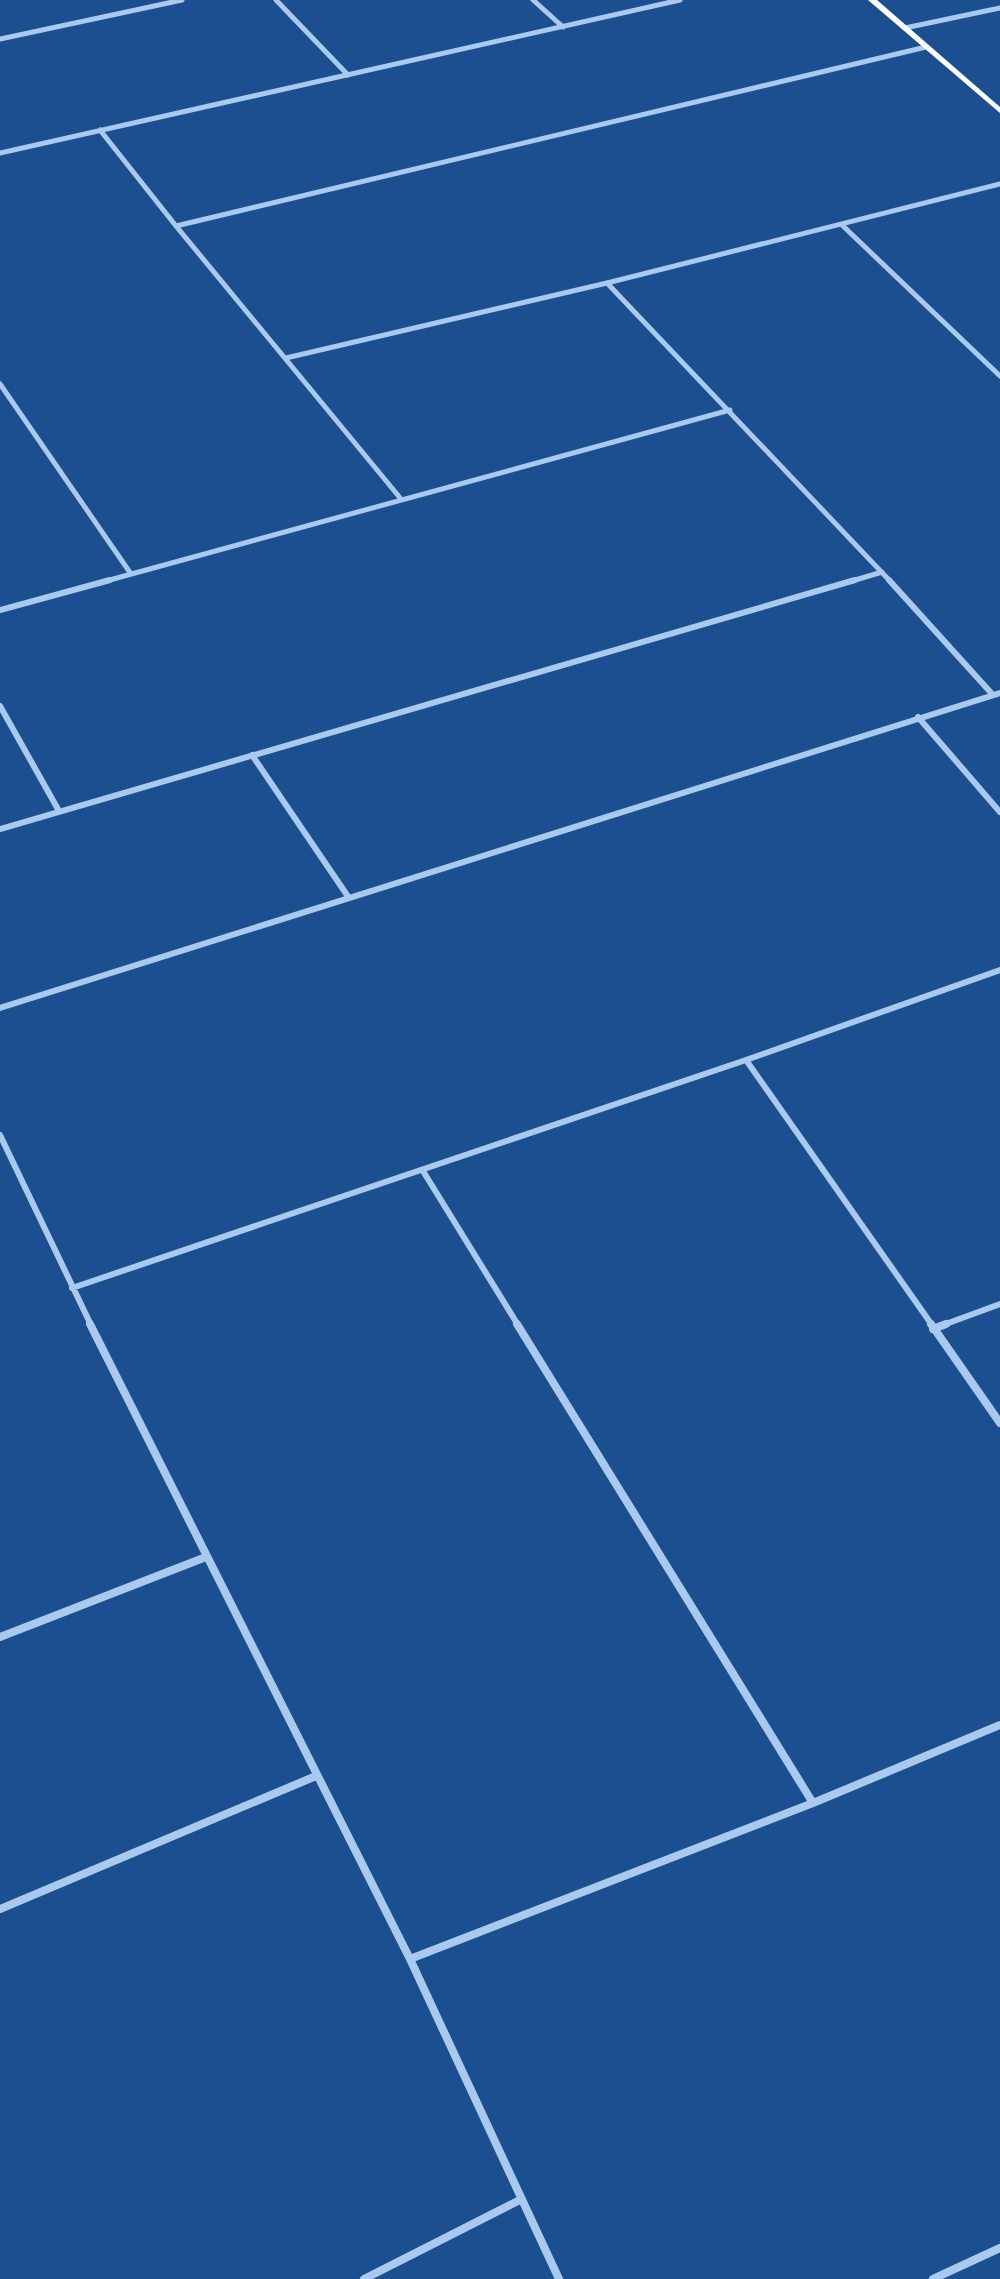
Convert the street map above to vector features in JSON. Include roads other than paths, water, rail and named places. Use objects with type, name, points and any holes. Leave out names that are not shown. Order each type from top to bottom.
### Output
[{"type":"highway","points":[[872,0],[1000,111]]},
{"type":"street","points":[[0,39],[182,0]]},
{"type":"street","points":[[276,0],[348,75]]},
{"type":"street","points":[[533,0],[563,27]]},
{"type":"street","points":[[0,153],[680,0]]},
{"type":"street","points":[[904,28],[1000,8]]},
{"type":"street","points":[[176,226],[926,47]]},
{"type":"street","points":[[100,130],[176,226],[401,499]]},
{"type":"street","points":[[286,358],[842,225],[1000,184]]},
{"type":"street","points":[[842,225],[1000,376]]},
{"type":"street","points":[[607,282],[882,572],[992,695]]},
{"type":"street","points":[[0,384],[131,574]]},
{"type":"street","points":[[0,610],[730,410]]},
{"type":"street","points":[[0,829],[882,572]]},
{"type":"street","points":[[0,1008],[918,717],[1000,693]]},
{"type":"street","points":[[0,706],[59,811]]},
{"type":"street","points":[[918,717],[1000,812]]},
{"type":"street","points":[[252,755],[349,898]]},
{"type":"street","points":[[72,1288],[746,1060],[1000,970]]},
{"type":"street","points":[[746,1060],[1000,1423]]},
{"type":"street","points":[[0,1134],[72,1288],[206,1558],[410,1959],[559,2279]]},
{"type":"street","points":[[423,1170],[813,1803]]},
{"type":"street","points":[[933,1329],[1000,1304]]},
{"type":"street","points":[[0,1637],[206,1558]]},
{"type":"street","points":[[410,1959],[813,1803],[1000,1725]]},
{"type":"street","points":[[0,1909],[316,1776]]},
{"type":"street","points":[[364,2279],[522,2199]]},
{"type":"street","points":[[933,2279],[1000,2248]]}]
